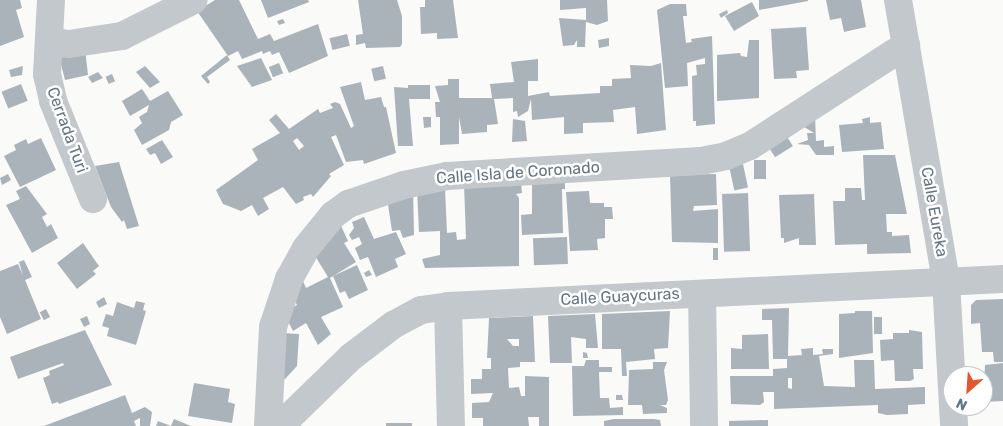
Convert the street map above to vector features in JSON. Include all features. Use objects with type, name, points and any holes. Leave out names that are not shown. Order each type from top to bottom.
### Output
[{"type":"street","name":"Cerrada Turi","points":[[50,0],[49,41],[46,64],[53,101],[93,199]]},
{"type":"street","points":[[49,41],[69,44],[122,36],[194,0]]},
{"type":"street","name":"Calle Eureka","points":[[898,0],[946,281],[954,426]]},
{"type":"street","name":"Calle Isla de Coronado","points":[[268,426],[273,327],[289,279],[306,248],[333,215],[348,204],[404,185],[447,176],[700,161],[726,156],[750,146],[906,45]]},
{"type":"street","name":"Calle Guaycuras","points":[[280,426],[351,357],[393,325],[421,310],[448,306],[1003,279]]},
{"type":"street","points":[[702,294],[704,426]]},
{"type":"street","points":[[448,306],[451,426]]},
{"type":"building","points":[[0,0],[20,0],[22,8],[16,10],[24,37],[0,46]]},
{"type":"building","points":[[215,0],[239,0],[258,39],[270,34],[274,41],[318,24],[328,56],[289,73],[279,52],[272,55],[270,51],[263,54],[262,51],[242,59],[238,51],[228,56],[197,11]]},
{"type":"building","points":[[261,0],[308,0],[309,2],[268,18]]},
{"type":"building","points":[[358,0],[397,0],[402,16],[402,44],[400,47],[366,48],[365,43],[356,45],[356,35],[363,34]]},
{"type":"building","points":[[425,0],[453,0],[458,38],[437,39],[437,33],[421,34],[420,7],[425,7]]},
{"type":"building","points":[[560,0],[607,0],[608,21],[597,25],[586,22],[585,47],[577,47],[577,40],[574,45],[563,46],[559,18],[586,20],[586,8],[560,10]]},
{"type":"building","points":[[759,0],[808,0],[808,1],[759,10]]},
{"type":"building","points":[[826,0],[861,0],[866,27],[844,32],[841,18],[830,20]]},
{"type":"building","points":[[752,2],[759,16],[734,31],[725,16]]},
{"type":"building","points":[[670,4],[686,4],[687,16],[683,16],[686,43],[692,42],[691,39],[712,36],[715,124],[696,126],[696,121],[693,121],[692,76],[697,75],[696,65],[705,64],[705,58],[687,63],[688,86],[665,88],[657,10]]},
{"type":"building","points":[[727,10],[728,13],[721,18],[719,14]]},
{"type":"building","points":[[283,19],[285,23],[279,25],[277,21]]},
{"type":"building","points":[[806,27],[809,70],[796,71],[797,78],[774,79],[771,29]]},
{"type":"building","points":[[347,34],[350,46],[332,50],[330,38]]},
{"type":"building","points":[[609,38],[609,46],[599,48],[598,40]]},
{"type":"building","points":[[749,40],[759,40],[759,98],[717,101],[717,55],[740,53],[741,56],[747,57]]},
{"type":"building","points":[[85,49],[88,75],[65,80],[58,53]]},
{"type":"building","points":[[227,55],[230,60],[207,77],[210,82],[208,84],[201,76]]},
{"type":"building","points":[[261,58],[272,80],[252,87],[237,66]]},
{"type":"building","points":[[538,59],[538,81],[528,81],[528,96],[549,92],[550,96],[600,93],[600,86],[612,86],[612,79],[631,78],[630,65],[651,66],[661,63],[666,130],[637,134],[635,107],[613,110],[614,122],[583,123],[583,133],[564,134],[564,117],[532,120],[531,99],[528,111],[518,117],[517,111],[513,112],[513,98],[494,99],[498,124],[487,125],[487,132],[462,134],[459,117],[459,144],[440,145],[440,117],[436,117],[435,102],[440,102],[435,86],[448,85],[448,79],[459,79],[459,98],[492,98],[490,84],[514,82],[511,62]]},
{"type":"building","points":[[279,63],[283,73],[273,77],[269,67]]},
{"type":"building","points":[[23,66],[22,75],[11,77],[9,70]]},
{"type":"building","points":[[145,66],[160,82],[150,88],[136,72]]},
{"type":"building","points":[[383,66],[386,79],[374,81],[371,69]]},
{"type":"building","points":[[98,72],[103,78],[92,83],[88,77]]},
{"type":"building","points":[[112,74],[115,81],[109,84],[106,77]]},
{"type":"building","points":[[361,82],[365,100],[381,97],[384,107],[386,107],[396,153],[364,164],[363,160],[346,162],[336,135],[331,137],[344,165],[329,174],[331,176],[313,197],[311,194],[303,197],[304,200],[296,204],[283,187],[263,198],[269,209],[258,216],[252,205],[241,211],[223,204],[216,190],[258,160],[252,149],[280,133],[269,120],[276,114],[289,129],[318,109],[320,113],[333,108],[330,104],[335,102],[340,104],[351,128],[354,126],[340,87]],"holes":[[[297,138],[304,146],[299,150],[293,141]]]},
{"type":"building","points":[[21,84],[28,101],[8,109],[2,92]]},
{"type":"building","points":[[408,85],[430,85],[430,99],[409,99],[413,146],[398,146],[394,87],[408,88]]},
{"type":"building","points":[[142,89],[150,101],[168,91],[183,115],[171,122],[169,130],[142,145],[134,130],[142,123],[139,117],[147,112],[149,105],[130,116],[122,101]]},
{"type":"building","points":[[815,116],[816,141],[824,140],[824,147],[834,146],[834,155],[816,155],[809,145],[797,144],[808,140],[807,133],[814,133],[801,125]]},
{"type":"building","points":[[423,117],[431,117],[431,127],[424,128]]},
{"type":"building","points":[[870,117],[870,123],[881,122],[884,149],[842,152],[839,125],[863,123],[862,119]]},
{"type":"building","points":[[513,119],[525,121],[527,141],[512,142]]},
{"type":"building","points":[[786,135],[793,146],[775,157],[768,146]]},
{"type":"building","points":[[41,138],[56,170],[20,187],[4,156],[16,150],[14,145],[26,139],[28,144]]},
{"type":"building","points":[[162,140],[173,157],[161,164],[155,153],[150,155],[146,149]]},
{"type":"building","points":[[863,155],[895,155],[907,214],[886,214],[887,232],[892,232],[892,236],[909,235],[911,253],[867,254],[867,244],[835,245],[833,201],[845,201],[845,188],[861,188],[862,200],[865,200]]},
{"type":"building","points":[[754,160],[766,160],[766,179],[754,179]]},
{"type":"building","points":[[119,162],[139,226],[127,229],[124,220],[122,222],[111,207],[95,166]]},
{"type":"building","points":[[743,164],[748,187],[734,190],[729,167]]},
{"type":"building","points":[[8,174],[11,180],[2,185],[0,178]]},
{"type":"building","points":[[716,174],[717,205],[694,206],[693,211],[718,209],[718,243],[672,242],[670,175]]},
{"type":"building","points":[[565,180],[565,189],[562,189],[563,233],[522,235],[521,215],[532,214],[532,182]]},
{"type":"building","points":[[521,183],[522,193],[516,194],[519,198],[519,266],[425,268],[422,259],[440,255],[440,231],[419,232],[417,189],[445,188],[447,233],[456,232],[457,240],[466,239],[464,184]]},
{"type":"building","points":[[26,186],[47,214],[42,217],[47,227],[51,224],[58,238],[32,253],[6,205],[20,199],[16,191]]},
{"type":"building","points":[[413,186],[414,235],[403,238],[400,230],[392,231],[387,198]]},
{"type":"building","points":[[589,191],[590,203],[604,203],[604,207],[612,207],[613,219],[605,219],[605,238],[597,239],[598,250],[570,251],[566,192]]},
{"type":"building","points":[[748,193],[750,251],[724,252],[722,194]]},
{"type":"building","points":[[814,194],[816,245],[799,245],[799,238],[784,243],[784,238],[781,238],[779,195]]},
{"type":"building","points":[[364,217],[374,239],[396,232],[406,254],[395,259],[398,267],[376,277],[368,257],[360,260],[355,248],[362,244],[359,237],[352,240],[349,235],[354,228],[352,222]]},
{"type":"building","points":[[338,219],[348,241],[344,243],[356,262],[330,278],[343,307],[321,317],[331,334],[318,345],[306,323],[293,331],[284,313],[297,305],[293,297],[303,281],[306,288],[328,277],[312,251]]},
{"type":"building","points":[[567,237],[568,264],[534,265],[533,238]]},
{"type":"building","points":[[83,243],[99,266],[93,271],[96,274],[77,289],[57,263]]},
{"type":"building","points":[[713,248],[718,248],[718,260],[713,260]]},
{"type":"building","points":[[24,260],[32,277],[25,280],[41,319],[7,334],[0,317],[0,271],[18,264],[23,276],[19,262]]},
{"type":"building","points":[[357,265],[368,290],[349,299],[345,291],[340,293],[333,276]]},
{"type":"building","points":[[369,270],[372,275],[366,277],[364,273]]},
{"type":"building","points":[[104,297],[107,304],[99,308],[96,302]]},
{"type":"building","points":[[1003,299],[1003,362],[994,362],[993,352],[982,352],[980,323],[971,324],[971,305],[976,300]]},
{"type":"building","points":[[136,301],[145,303],[143,310],[146,311],[136,345],[107,336],[109,328],[102,326],[106,314],[113,316],[117,302],[134,308]]},
{"type":"building","points":[[789,308],[788,356],[802,355],[801,349],[813,348],[813,355],[823,354],[822,349],[833,349],[833,354],[819,356],[824,386],[855,387],[854,360],[874,360],[875,389],[925,387],[925,404],[908,405],[908,414],[887,415],[878,413],[878,405],[774,409],[774,392],[763,392],[764,402],[760,405],[731,404],[730,376],[773,376],[773,369],[787,368],[787,359],[773,359],[772,320],[762,320],[762,309]],"holes":[[[788,378],[792,378],[792,389],[788,388]]]},
{"type":"building","points":[[46,309],[50,317],[44,320],[40,312]]},
{"type":"building","points":[[670,311],[668,348],[654,349],[655,359],[626,362],[627,376],[622,376],[621,349],[602,349],[602,314]]},
{"type":"building","points":[[855,311],[872,311],[873,353],[839,358],[839,314],[855,313]]},
{"type":"building","points":[[595,314],[598,348],[586,348],[586,339],[571,337],[572,363],[550,363],[548,316]]},
{"type":"building","points":[[87,316],[90,324],[84,327],[80,319]]},
{"type":"building","points":[[533,316],[535,362],[520,362],[520,367],[508,368],[509,388],[519,387],[521,396],[525,396],[525,376],[549,377],[549,426],[539,426],[539,417],[528,417],[529,426],[483,426],[483,418],[472,418],[472,403],[489,402],[493,393],[471,394],[471,379],[482,379],[482,369],[491,369],[491,358],[487,358],[489,318]],"holes":[[[507,339],[519,339],[519,346],[513,346]]]},
{"type":"building","points":[[874,317],[882,317],[882,334],[874,334]]},
{"type":"building","points":[[85,330],[112,385],[59,404],[58,402],[52,404],[43,378],[50,375],[49,371],[64,365],[63,363],[18,379],[10,357]]},
{"type":"building","points":[[909,330],[922,332],[923,369],[913,369],[914,379],[910,381],[895,381],[894,360],[881,361],[880,340],[893,339],[893,333],[909,333]]},
{"type":"building","points":[[282,333],[299,334],[297,366],[285,379],[278,377]]},
{"type":"building","points":[[768,334],[769,369],[731,369],[731,348],[742,349],[742,335]]},
{"type":"building","points":[[583,352],[587,353],[588,358],[583,358]]},
{"type":"building","points":[[586,360],[599,360],[599,367],[612,367],[612,372],[599,372],[600,398],[609,398],[610,408],[623,407],[623,415],[573,416],[572,366],[584,366]]},
{"type":"building","points":[[653,362],[667,362],[664,370],[668,400],[666,405],[660,405],[667,408],[667,413],[643,414],[642,405],[628,405],[629,370],[653,369]]},
{"type":"building","points":[[1003,363],[1003,401],[993,402],[993,366],[985,365]]},
{"type":"building","points":[[194,383],[230,389],[228,402],[235,404],[232,423],[188,416]]},
{"type":"building","points":[[125,395],[132,413],[145,407],[152,412],[150,426],[140,426],[140,418],[134,421],[136,426],[44,426]]},
{"type":"building","points":[[616,395],[622,395],[623,400],[616,400]]},
{"type":"building","points":[[174,419],[191,426],[171,426]]},
{"type":"building","points":[[614,419],[654,419],[660,420],[661,426],[604,426],[604,421]]},
{"type":"building","points":[[768,420],[768,426],[729,426],[729,421]]},
{"type":"building","points":[[158,421],[171,426],[156,426]]},
{"type":"building","points":[[386,423],[412,423],[412,426],[386,426]]}]
